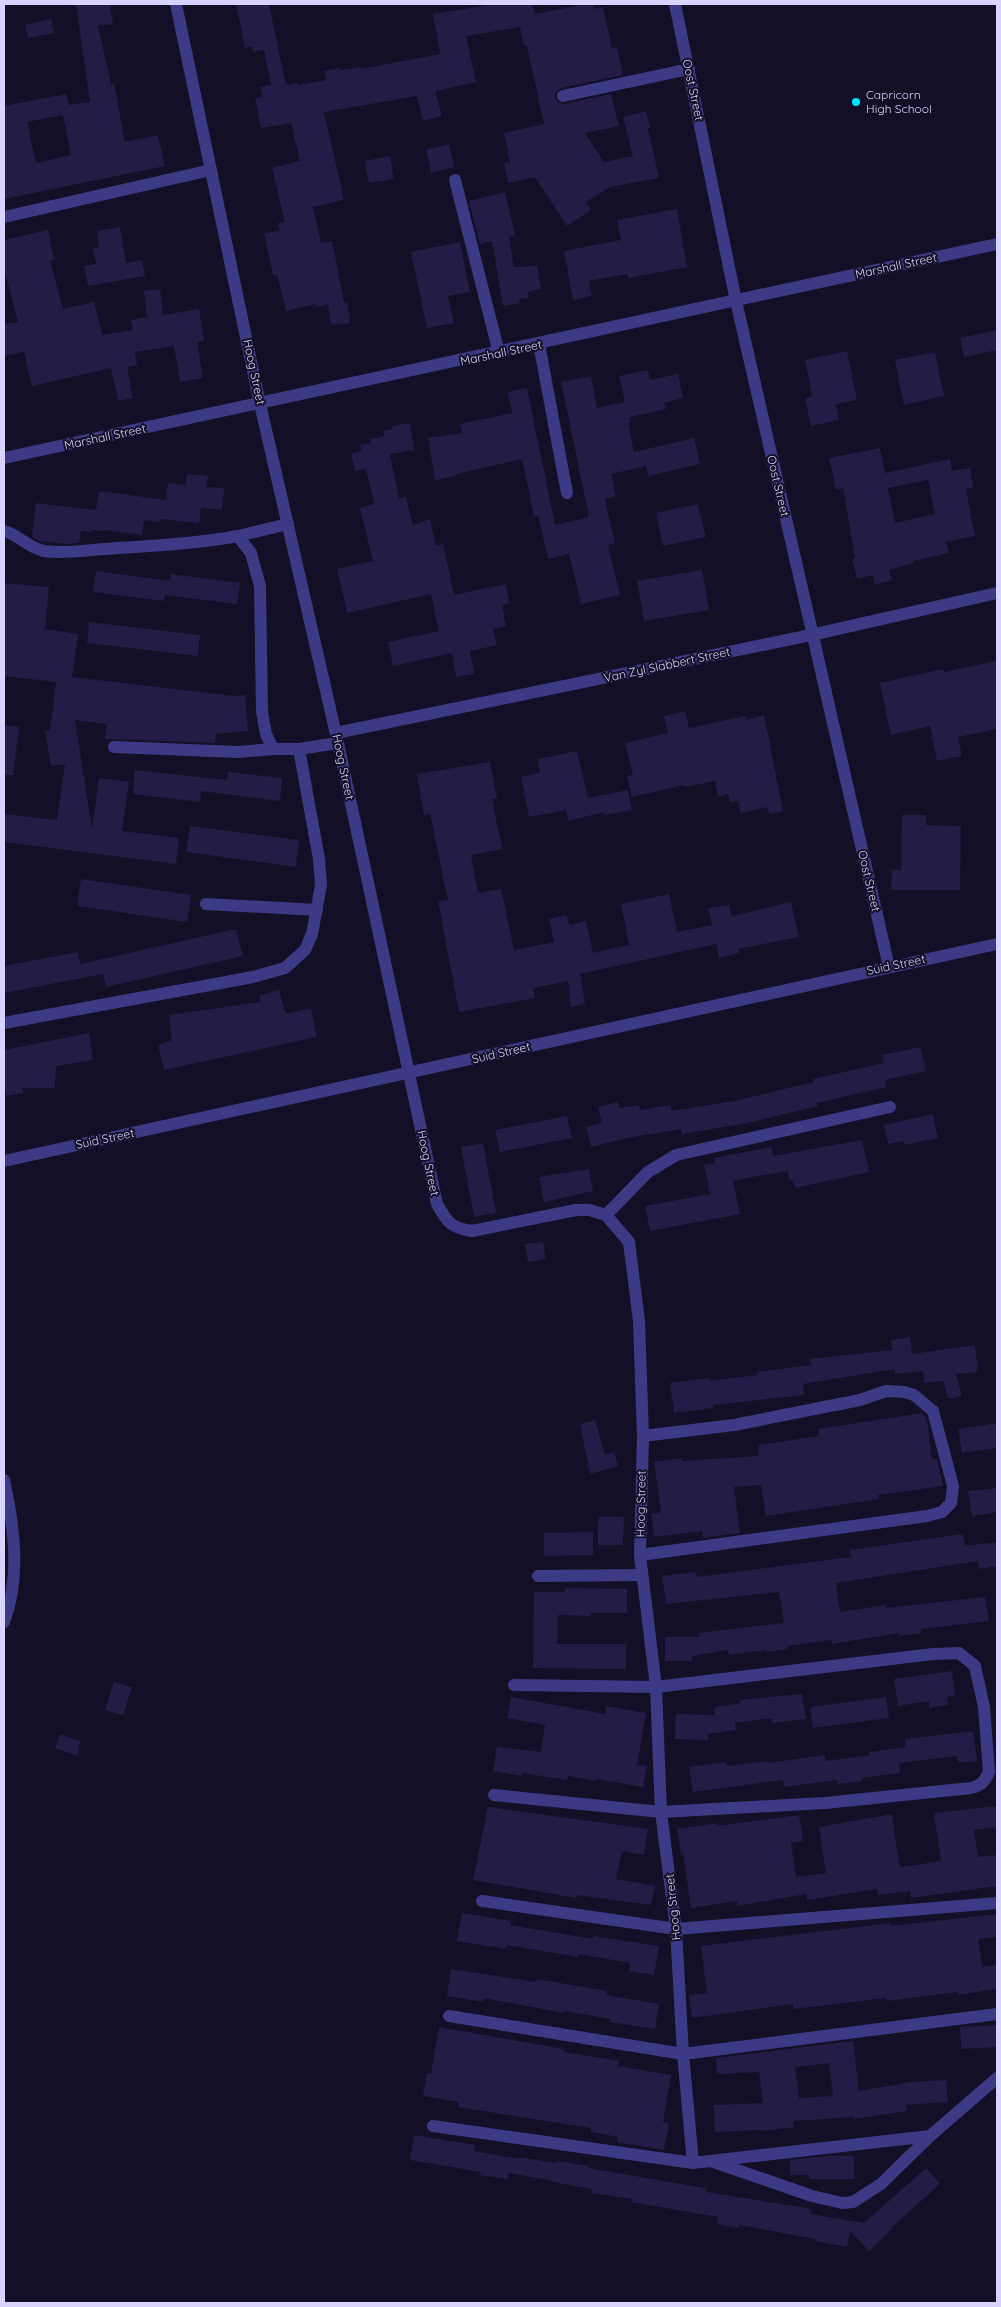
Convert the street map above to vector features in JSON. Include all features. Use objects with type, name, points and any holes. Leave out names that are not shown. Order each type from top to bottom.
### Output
[{"type":"street","name":"Hoog Street","points":[[176,4],[260,404],[337,738],[436,1204],[452,1225],[459,1229],[472,1231],[576,1210],[598,1211],[606,1215],[629,1242],[636,1283],[639,1321],[643,1436],[641,1575],[656,1687],[661,1812],[676,1929],[683,2054],[693,2163]]},
{"type":"street","name":"Oost Street","points":[[675,4],[736,301],[811,635],[889,966]]},
{"type":"street","points":[[563,96],[689,69]]},
{"type":"street","points":[[4,217],[211,170]]},
{"type":"street","points":[[455,180],[499,353]]},
{"type":"street","name":"Marshall Street","points":[[4,458],[499,353],[997,244]]},
{"type":"street","points":[[538,344],[567,493]]},
{"type":"street","points":[[4,531],[10,532],[36,549],[55,552],[186,543],[238,536],[288,524]]},
{"type":"street","points":[[238,536],[251,553],[260,586],[262,712],[266,734],[273,750]]},
{"type":"street","name":"Van Zyl Slabbert Street","points":[[114,747],[238,752],[299,750],[337,738],[997,593]]},
{"type":"street","points":[[4,1023],[253,977],[285,968],[305,950],[312,934],[321,885],[319,859],[299,750]]},
{"type":"street","points":[[206,904],[317,910]]},
{"type":"street","name":"Suid Street","points":[[4,1161],[889,966],[997,944]]},
{"type":"street","points":[[606,1215],[648,1172],[676,1155],[890,1107]]},
{"type":"street","points":[[640,1555],[927,1516],[946,1510],[953,1498],[953,1486],[948,1461],[933,1411],[914,1395],[904,1392],[886,1391],[860,1400],[734,1425],[643,1436]]},
{"type":"street","points":[[4,1480],[10,1507],[13,1580],[4,1622]]},
{"type":"street","points":[[538,1576],[641,1575]]},
{"type":"street","points":[[494,1795],[661,1812],[825,1803],[979,1786],[985,1781],[989,1762],[984,1707],[975,1666],[969,1659],[959,1653],[933,1654],[656,1687],[514,1685]]},
{"type":"street","points":[[482,1902],[676,1929],[997,1903]]},
{"type":"street","points":[[449,2016],[683,2054],[997,2014]]},
{"type":"street","points":[[708,2160],[802,2193],[842,2203],[860,2199],[875,2188],[930,2136],[997,2078]]},
{"type":"street","points":[[433,2126],[693,2163],[930,2136]]},
{"type":"building","points":[[76,4],[110,4],[113,24],[98,26],[111,85],[114,84],[125,142],[158,135],[165,166],[4,199],[4,106],[66,94],[69,105],[90,102]],"holes":[[[63,115],[71,155],[36,163],[27,122]]]},
{"type":"building","points":[[236,4],[269,4],[286,85],[326,80],[324,71],[340,68],[341,70],[361,67],[361,69],[440,54],[433,14],[495,4],[532,4],[535,14],[586,4],[593,4],[594,9],[603,7],[612,48],[617,47],[623,75],[561,88],[555,93],[555,98],[557,102],[564,104],[611,94],[619,126],[585,133],[604,162],[633,156],[623,117],[646,111],[659,178],[610,187],[586,202],[591,210],[567,226],[535,177],[508,183],[504,163],[510,162],[504,133],[544,124],[527,46],[524,46],[520,27],[466,36],[476,82],[435,91],[442,116],[423,121],[417,96],[324,112],[344,200],[313,207],[321,243],[332,241],[344,302],[347,302],[350,323],[331,325],[328,304],[316,307],[315,304],[286,311],[277,275],[273,275],[264,233],[280,231],[278,223],[285,222],[272,168],[300,161],[291,123],[261,128],[255,98],[262,97],[260,87],[271,85],[264,50],[253,52],[252,46],[245,48]]},
{"type":"building","points":[[51,19],[54,33],[28,38],[25,25]]},
{"type":"building","points":[[449,144],[454,167],[431,173],[426,150]]},
{"type":"building","points":[[390,156],[394,179],[369,183],[365,161]]},
{"type":"building","points":[[505,192],[515,236],[509,237],[514,267],[537,266],[541,289],[528,292],[529,298],[519,299],[520,303],[503,306],[492,241],[480,244],[469,201]]},
{"type":"building","points":[[677,209],[687,267],[628,278],[627,274],[589,281],[592,296],[573,300],[564,251],[621,240],[617,220]]},
{"type":"building","points":[[120,227],[126,263],[142,260],[145,276],[88,286],[84,266],[96,264],[93,248],[99,248],[97,231]]},
{"type":"building","points":[[48,230],[54,260],[50,261],[63,309],[94,302],[102,335],[133,330],[131,320],[147,317],[144,291],[160,289],[163,315],[199,309],[204,341],[197,342],[203,378],[180,382],[174,346],[135,352],[137,365],[127,367],[133,398],[118,401],[111,368],[32,386],[24,352],[4,356],[4,324],[18,322],[4,268],[4,240]]},
{"type":"building","points":[[460,242],[470,292],[448,296],[454,323],[427,328],[411,252]]},
{"type":"building","points":[[997,330],[997,350],[964,357],[960,338]]},
{"type":"building","points":[[847,351],[857,400],[836,404],[839,420],[811,426],[805,398],[812,396],[805,360]]},
{"type":"building","points":[[935,352],[944,396],[904,405],[895,360]]},
{"type":"building","points":[[648,370],[650,380],[678,374],[683,398],[664,403],[666,409],[630,417],[631,422],[628,423],[634,452],[694,438],[700,464],[648,476],[646,466],[611,474],[616,496],[605,499],[615,543],[608,545],[620,595],[581,604],[569,554],[548,559],[538,515],[534,516],[522,459],[435,480],[428,438],[462,433],[460,424],[512,413],[508,392],[527,388],[555,525],[589,517],[561,382],[591,376],[597,408],[625,402],[619,376]]},
{"type":"building","points":[[410,423],[414,450],[390,454],[399,498],[406,497],[413,525],[430,519],[436,546],[443,544],[454,595],[506,584],[509,603],[502,605],[506,626],[493,629],[497,645],[470,651],[474,674],[456,677],[452,653],[393,666],[388,642],[439,631],[431,594],[347,613],[337,569],[373,561],[360,508],[374,504],[366,469],[355,471],[351,454],[362,451],[360,445],[371,443],[370,439],[385,436],[383,431],[392,429],[392,426]]},
{"type":"building","points":[[880,448],[885,473],[950,459],[952,471],[970,468],[973,488],[966,489],[975,536],[946,542],[949,553],[914,561],[914,563],[889,570],[892,580],[875,585],[873,575],[857,579],[852,559],[855,558],[843,488],[836,490],[829,458]],"holes":[[[928,480],[935,514],[895,523],[888,488]]]},
{"type":"building","points":[[187,474],[208,476],[206,487],[224,488],[222,510],[201,508],[199,523],[161,519],[160,522],[144,520],[142,535],[104,530],[81,531],[79,543],[67,544],[39,541],[32,537],[36,503],[96,510],[99,491],[166,500],[168,483],[186,485]]},
{"type":"building","points":[[698,504],[706,537],[663,546],[656,513]]},
{"type":"building","points":[[702,570],[709,610],[644,621],[637,581]]},
{"type":"building","points":[[96,571],[170,581],[171,574],[240,583],[237,604],[165,595],[164,601],[93,592]]},
{"type":"building","points":[[4,583],[49,587],[45,629],[78,634],[72,677],[234,696],[245,695],[248,731],[216,734],[215,743],[105,739],[107,724],[75,720],[92,829],[99,778],[129,782],[122,831],[179,838],[176,864],[4,842],[4,814],[57,820],[65,764],[51,766],[45,731],[50,731],[56,682],[4,676]]},
{"type":"building","points":[[89,622],[200,635],[198,656],[87,643]]},
{"type":"building","points":[[997,661],[997,729],[958,737],[962,756],[937,761],[930,726],[891,735],[880,683],[943,669],[944,672]]},
{"type":"building","points":[[685,711],[689,728],[745,716],[746,720],[764,715],[783,811],[769,814],[767,807],[741,813],[738,801],[730,802],[728,794],[718,797],[715,781],[685,787],[684,785],[632,797],[627,776],[633,775],[625,743],[668,733],[664,716]]},
{"type":"building","points":[[4,725],[19,727],[13,775],[4,775]]},
{"type":"building","points":[[577,751],[588,798],[628,790],[632,810],[605,815],[604,812],[568,821],[566,810],[529,817],[521,777],[540,773],[538,759]]},
{"type":"building","points":[[490,762],[497,798],[492,799],[502,849],[471,855],[478,893],[501,889],[514,950],[554,942],[549,919],[567,915],[569,925],[586,921],[593,953],[629,945],[621,904],[669,894],[677,932],[712,925],[708,908],[729,905],[732,916],[791,902],[799,937],[738,949],[739,953],[719,958],[716,944],[580,974],[585,1004],[571,1007],[568,981],[533,988],[535,998],[459,1012],[438,901],[448,900],[430,814],[424,815],[417,774]]},
{"type":"building","points":[[135,770],[227,780],[228,772],[282,778],[280,801],[201,791],[200,802],[133,794]]},
{"type":"building","points":[[902,815],[926,815],[926,825],[961,826],[960,890],[891,890],[892,870],[901,870]]},
{"type":"building","points":[[190,826],[299,840],[296,867],[186,852]]},
{"type":"building","points":[[81,879],[191,895],[187,922],[77,906]]},
{"type":"building","points":[[236,929],[243,956],[106,987],[103,974],[4,993],[4,966],[78,952],[80,964]]},
{"type":"building","points":[[279,990],[286,1014],[311,1008],[317,1037],[164,1070],[158,1045],[172,1040],[169,1015],[260,1002],[260,995]]},
{"type":"building","points":[[89,1033],[93,1060],[56,1066],[55,1088],[22,1088],[24,1093],[7,1096],[4,1087],[4,1050]]},
{"type":"building","points":[[920,1047],[926,1071],[885,1080],[886,1087],[817,1103],[818,1106],[748,1123],[682,1134],[681,1129],[627,1138],[591,1147],[586,1127],[602,1123],[598,1107],[618,1102],[619,1108],[639,1105],[640,1110],[670,1105],[672,1111],[734,1101],[814,1082],[813,1079],[884,1063],[882,1055]]},
{"type":"building","points":[[933,1114],[938,1138],[904,1145],[904,1141],[888,1144],[884,1125]]},
{"type":"building","points":[[567,1116],[572,1138],[500,1152],[495,1130]]},
{"type":"building","points":[[862,1140],[869,1172],[795,1188],[793,1180],[789,1180],[788,1171],[733,1181],[740,1214],[650,1231],[645,1206],[710,1194],[704,1165],[715,1163],[714,1158],[772,1147],[773,1156]]},
{"type":"building","points":[[483,1143],[496,1213],[474,1217],[461,1147]]},
{"type":"building","points":[[589,1169],[593,1191],[544,1202],[539,1177]]},
{"type":"building","points":[[543,1242],[546,1259],[528,1262],[525,1244]]},
{"type":"building","points":[[910,1337],[912,1354],[975,1345],[978,1372],[956,1374],[962,1396],[948,1399],[943,1381],[924,1383],[923,1371],[895,1374],[895,1369],[803,1384],[804,1395],[713,1405],[713,1408],[674,1413],[670,1383],[709,1378],[709,1381],[758,1375],[757,1372],[811,1365],[810,1359],[892,1350],[891,1340]]},
{"type":"building","points":[[922,1413],[927,1420],[932,1459],[937,1459],[943,1486],[878,1495],[879,1499],[766,1516],[761,1485],[734,1487],[740,1533],[703,1538],[702,1531],[654,1537],[651,1514],[661,1512],[654,1462],[682,1458],[682,1461],[759,1456],[758,1445],[819,1436],[818,1429]]},
{"type":"building","points":[[595,1420],[605,1455],[614,1452],[618,1466],[590,1474],[580,1424]]},
{"type":"building","points":[[997,1423],[997,1448],[962,1453],[958,1429]]},
{"type":"building","points":[[997,1488],[997,1512],[972,1516],[968,1491]]},
{"type":"building","points":[[598,1517],[624,1517],[623,1545],[598,1545]]},
{"type":"building","points":[[593,1532],[593,1555],[544,1556],[544,1533]]},
{"type":"building","points":[[963,1534],[965,1546],[997,1542],[997,1566],[979,1569],[978,1561],[836,1583],[840,1612],[885,1605],[886,1608],[985,1597],[989,1621],[921,1629],[921,1633],[899,1636],[899,1633],[832,1644],[831,1640],[787,1646],[787,1649],[766,1652],[766,1650],[729,1655],[728,1650],[692,1656],[692,1661],[665,1661],[665,1637],[699,1637],[698,1633],[784,1623],[779,1592],[666,1604],[662,1576],[696,1572],[697,1577],[851,1557],[850,1550]]},
{"type":"building","points":[[565,1588],[627,1589],[627,1613],[591,1613],[591,1616],[558,1615],[557,1644],[626,1644],[626,1669],[533,1668],[534,1592],[565,1592]]},
{"type":"building","points":[[952,1671],[955,1696],[947,1697],[948,1705],[929,1708],[929,1701],[898,1706],[894,1679]]},
{"type":"building","points":[[114,1682],[132,1687],[123,1715],[105,1710]]},
{"type":"building","points":[[802,1694],[806,1719],[772,1723],[772,1718],[735,1723],[736,1730],[708,1734],[708,1740],[675,1739],[676,1714],[715,1715],[714,1707],[741,1703],[740,1700]]},
{"type":"building","points":[[511,1697],[605,1714],[606,1706],[646,1713],[637,1765],[647,1766],[643,1787],[568,1776],[567,1780],[522,1773],[521,1776],[493,1771],[497,1747],[541,1752],[545,1725],[507,1718]]},
{"type":"building","points":[[886,1697],[889,1718],[813,1728],[810,1707]]},
{"type":"building","points":[[973,1731],[977,1761],[958,1763],[957,1756],[899,1763],[900,1773],[862,1778],[862,1781],[838,1784],[837,1780],[784,1787],[783,1780],[693,1792],[689,1767],[726,1762],[727,1766],[768,1761],[768,1763],[825,1755],[826,1761],[870,1755],[869,1752],[906,1747],[905,1739]]},
{"type":"building","points":[[60,1734],[80,1741],[78,1756],[55,1748]]},
{"type":"building","points":[[997,1806],[997,1827],[974,1830],[978,1857],[997,1855],[997,1886],[911,1898],[910,1891],[878,1895],[877,1889],[807,1900],[806,1894],[737,1906],[737,1901],[691,1908],[683,1853],[681,1853],[677,1829],[717,1823],[717,1826],[799,1815],[803,1841],[791,1843],[796,1877],[826,1873],[819,1827],[892,1814],[899,1865],[902,1867],[941,1861],[934,1813]]},
{"type":"building","points":[[488,1807],[648,1829],[644,1855],[622,1851],[616,1879],[655,1886],[651,1905],[577,1895],[576,1898],[473,1880]]},
{"type":"building","points":[[462,1913],[511,1921],[510,1925],[593,1939],[593,1936],[659,1946],[654,1975],[629,1971],[630,1963],[579,1954],[578,1957],[507,1945],[506,1949],[457,1941]]},
{"type":"building","points":[[997,1914],[997,1937],[978,1939],[982,1967],[997,1965],[997,1989],[958,1995],[957,1992],[887,2001],[886,1998],[793,2009],[793,2004],[692,2018],[689,1995],[707,1993],[701,1946],[891,1923],[891,1926]]},
{"type":"building","points":[[451,1969],[536,1982],[537,1979],[607,1991],[606,1995],[659,2004],[655,2029],[609,2022],[610,2019],[564,2011],[563,2013],[484,1998],[483,2002],[447,1996]]},
{"type":"building","points":[[997,2025],[997,2047],[961,2049],[960,2027]]},
{"type":"building","points":[[439,2027],[564,2049],[564,2052],[619,2061],[618,2066],[671,2075],[663,2122],[669,2123],[664,2150],[617,2142],[618,2137],[591,2132],[591,2128],[458,2107],[459,2102],[423,2096],[427,2073],[431,2074]]},
{"type":"building","points":[[853,2041],[859,2091],[911,2082],[946,2080],[948,2102],[906,2105],[907,2111],[854,2119],[854,2117],[793,2121],[794,2127],[764,2131],[715,2132],[714,2105],[763,2103],[759,2072],[717,2074],[716,2058]],"holes":[[[829,2063],[833,2096],[799,2098],[795,2067]]]},
{"type":"building","points":[[414,2135],[475,2145],[474,2151],[519,2159],[519,2157],[588,2166],[588,2168],[705,2188],[707,2192],[812,2209],[811,2214],[864,2223],[926,2168],[940,2184],[891,2228],[869,2251],[850,2231],[847,2247],[739,2225],[738,2228],[717,2224],[718,2217],[631,2202],[632,2199],[592,2193],[592,2189],[554,2181],[509,2173],[508,2179],[480,2175],[481,2172],[410,2160]]},
{"type":"building","points":[[826,2156],[854,2156],[854,2179],[809,2179],[809,2175],[790,2175],[790,2160]]},
{"type":"place","name":"Capricorn High School","points":[[856,102]]}]
